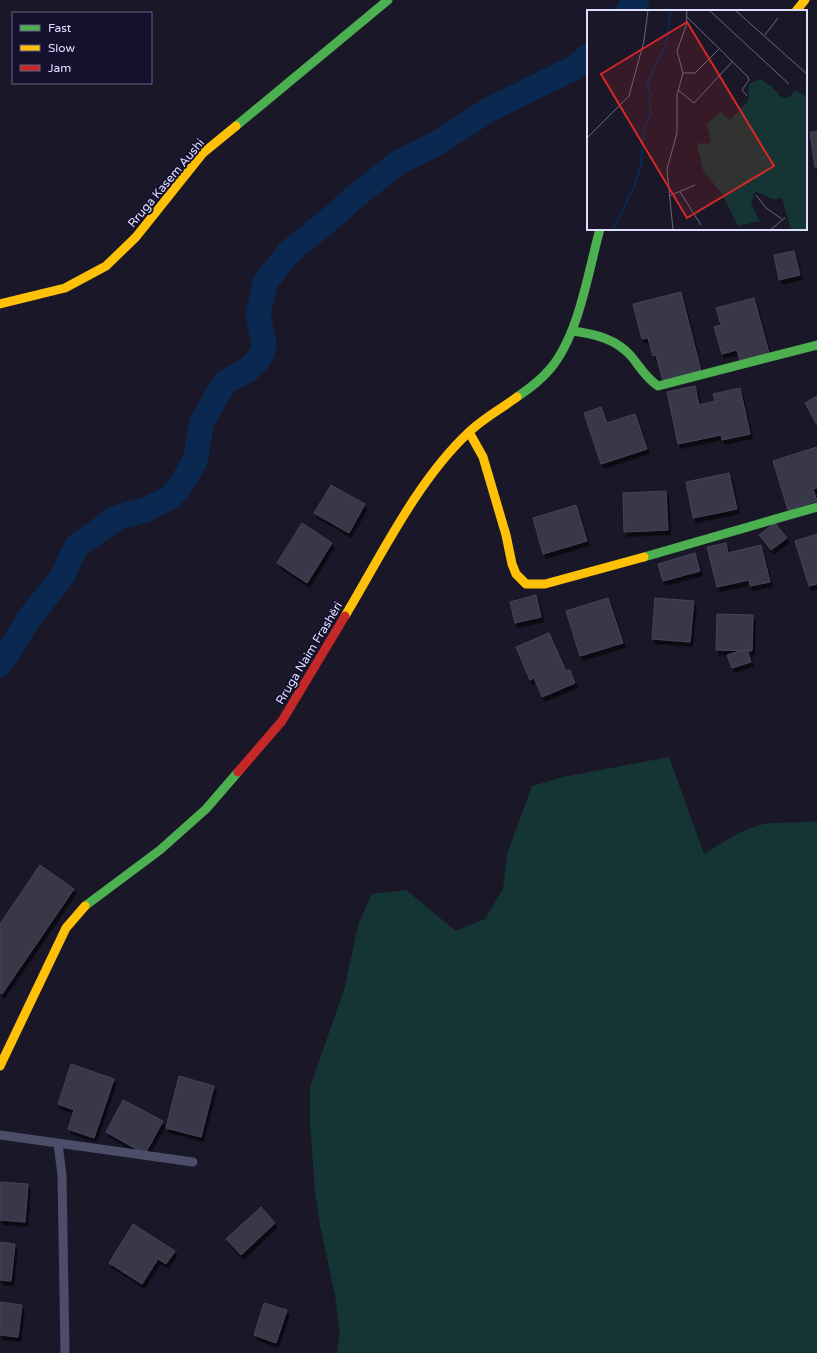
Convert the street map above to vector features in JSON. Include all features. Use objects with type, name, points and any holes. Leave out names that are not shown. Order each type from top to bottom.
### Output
[{"type":"street","name":"Rruga Kasem Aushi","points":[[0,304],[65,288],[106,266],[136,237],[203,154],[388,0]]},
{"type":"street","points":[[797,10],[805,0]]},
{"type":"street","name":"Rruga Naim Frashëri","points":[[0,1066],[66,928],[84,906],[160,850],[206,809],[282,721],[411,505],[443,459],[469,432],[537,383],[550,368],[573,331],[600,230]]},
{"type":"street","points":[[573,331],[598,334],[615,341],[636,362],[648,380],[658,386],[817,344]]},
{"type":"street","points":[[469,432],[483,457],[506,535],[512,564],[516,574],[526,584],[545,584],[611,567],[817,507]]},
{"type":"lane","points":[[0,1135],[193,1162]]},
{"type":"lane","points":[[58,1144],[62,1175],[65,1353]]},
{"type":"green space","points":[[669,757],[704,854],[733,836],[756,826],[770,823],[817,821],[817,1353],[337,1353],[340,1333],[335,1295],[320,1225],[315,1192],[310,1124],[310,1087],[344,990],[359,922],[372,894],[406,890],[456,931],[485,919],[503,889],[507,854],[532,786],[563,777]]},
{"type":"building","points":[[817,131],[817,167],[815,167],[810,132]]},
{"type":"building","points":[[794,251],[800,275],[779,280],[774,255]]},
{"type":"building","points":[[681,292],[701,371],[663,381],[656,355],[653,356],[648,338],[642,339],[633,304]]},
{"type":"building","points":[[754,298],[769,353],[740,361],[737,350],[722,354],[714,327],[721,325],[716,308]]},
{"type":"building","points":[[695,386],[699,405],[715,401],[713,394],[740,388],[750,434],[722,440],[721,435],[678,444],[667,392]]},
{"type":"building","points":[[817,396],[817,425],[805,403]]},
{"type":"building","points":[[601,407],[607,423],[635,414],[647,449],[601,464],[584,413]]},
{"type":"building","points":[[817,447],[817,488],[813,489],[817,501],[788,510],[773,461]]},
{"type":"building","points":[[729,473],[737,509],[693,518],[686,482]]},
{"type":"building","points":[[331,485],[365,504],[349,533],[314,513]]},
{"type":"building","points":[[666,491],[668,530],[624,532],[623,493]]},
{"type":"building","points":[[576,505],[587,541],[543,554],[533,518]]},
{"type":"building","points":[[302,523],[332,543],[307,583],[277,563]]},
{"type":"building","points":[[775,523],[787,538],[771,550],[759,535]]},
{"type":"building","points":[[817,534],[817,584],[809,586],[795,541]]},
{"type":"building","points":[[726,543],[728,553],[761,545],[770,582],[750,586],[749,580],[717,587],[707,547]]},
{"type":"building","points":[[695,553],[700,571],[663,581],[658,564]]},
{"type":"building","points":[[536,595],[541,617],[515,623],[510,602]]},
{"type":"building","points":[[608,598],[623,643],[580,656],[566,611]]},
{"type":"building","points":[[655,598],[694,601],[690,642],[652,639]]},
{"type":"building","points":[[717,614],[753,615],[752,651],[716,650]]},
{"type":"building","points":[[549,633],[566,671],[570,670],[575,683],[542,697],[534,678],[530,680],[516,647]]},
{"type":"building","points":[[747,649],[751,662],[732,668],[727,655]]},
{"type":"building","points":[[40,865],[74,889],[2,994],[0,993],[0,924]]},
{"type":"building","points":[[71,1064],[114,1079],[94,1138],[68,1129],[74,1110],[58,1104]]},
{"type":"building","points":[[179,1076],[214,1086],[201,1137],[166,1128]]},
{"type":"building","points":[[123,1100],[163,1121],[145,1154],[106,1132]]},
{"type":"building","points":[[0,1182],[28,1184],[25,1222],[0,1220]]},
{"type":"building","points":[[261,1207],[275,1223],[241,1255],[226,1239]]},
{"type":"building","points":[[133,1224],[175,1251],[166,1264],[158,1259],[142,1284],[109,1263]]},
{"type":"building","points":[[0,1242],[15,1244],[11,1281],[0,1280]]},
{"type":"building","points":[[0,1302],[22,1305],[18,1337],[0,1335]]},
{"type":"building","points":[[264,1303],[287,1310],[276,1343],[254,1335]]},
{"type":"waterway","points":[[629,10],[637,0]]},
{"type":"waterway","points":[[0,665],[28,620],[64,574],[71,556],[78,545],[116,518],[148,509],[169,498],[178,489],[195,461],[202,422],[224,383],[249,369],[258,360],[262,353],[264,344],[258,315],[265,283],[289,252],[399,162],[437,143],[489,110],[574,68],[587,57]]},
{"type":"traffic: fast","points":[[236,126],[388,0]]},
{"type":"traffic: fast","points":[[517,397],[550,369],[560,355],[568,339],[587,283],[600,230]]},
{"type":"traffic: fast","points":[[573,331],[605,338],[619,345],[658,386],[817,345]]},
{"type":"traffic: fast","points":[[644,557],[817,507]]},
{"type":"traffic: fast","points":[[85,906],[160,850],[206,809],[238,772]]},
{"type":"traffic: slow","points":[[797,10],[805,0]]},
{"type":"traffic: slow","points":[[0,304],[65,288],[106,266],[136,237],[203,153],[236,126]]},
{"type":"traffic: slow","points":[[345,616],[386,544],[432,473],[473,428],[517,397]]},
{"type":"traffic: slow","points":[[469,432],[483,457],[506,535],[512,564],[516,574],[526,584],[545,584],[644,557]]},
{"type":"traffic: slow","points":[[0,1066],[66,928],[85,906]]},
{"type":"traffic: jam","points":[[238,772],[282,721],[345,616]]}]
